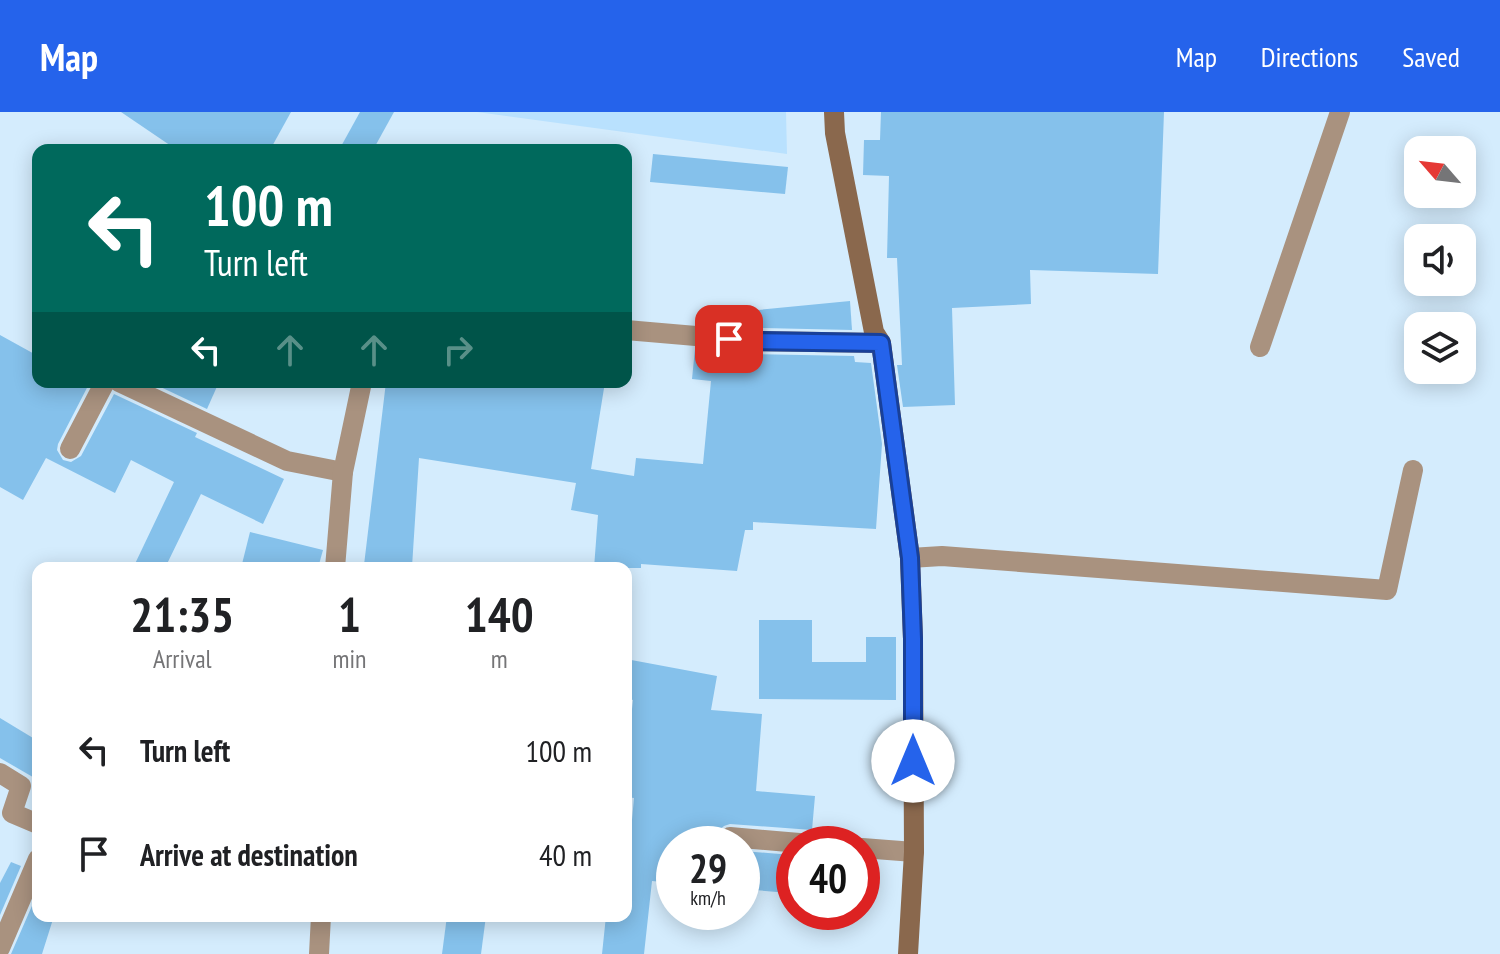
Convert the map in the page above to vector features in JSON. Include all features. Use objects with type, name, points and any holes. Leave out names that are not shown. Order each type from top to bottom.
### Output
[{"type":"street","points":[[834,112],[835,133],[874,332],[881,343],[910,558],[914,852],[908,954]]},
{"type":"street","points":[[1260,347],[1340,112]]},
{"type":"street","points":[[632,331],[754,341],[881,343]]},
{"type":"street","points":[[70,449],[102,388]]},
{"type":"street","points":[[132,388],[287,461],[343,472]]},
{"type":"street","points":[[336,562],[343,472],[361,388]]},
{"type":"street","points":[[910,558],[942,556],[1387,590],[1413,470]]},
{"type":"street","points":[[0,773],[21,786],[12,813],[32,821]]},
{"type":"street","points":[[880,849],[914,852]]},
{"type":"street","points":[[0,948],[32,873]]},
{"type":"street","points":[[319,954],[321,922]]},
{"type":"shaded area","points":[[477,112],[786,112],[787,154]]},
{"type":"building","points":[[121,112],[291,112],[273,144],[168,144]]},
{"type":"building","points":[[360,112],[394,112],[376,144],[342,144]]},
{"type":"building","points":[[881,112],[1164,112],[1158,274],[1030,270],[1031,304],[952,308],[955,405],[903,407],[897,365],[902,365],[897,258],[887,258],[889,176],[863,175],[864,140],[880,140]]},
{"type":"building","points":[[653,154],[788,167],[785,194],[650,182]]},
{"type":"building","points":[[850,301],[852,330],[759,328],[758,310]]},
{"type":"building","points":[[0,335],[32,353],[32,388],[87,388],[58,444],[57,450],[63,460],[71,462],[81,456],[114,394],[284,479],[263,524],[201,494],[168,562],[136,562],[174,482],[131,460],[115,493],[46,458],[23,500],[0,487]]},
{"type":"building","points":[[695,349],[754,354],[854,356],[855,362],[871,363],[882,444],[876,529],[753,522],[753,530],[745,530],[737,571],[641,564],[641,568],[632,568],[632,562],[594,562],[598,515],[571,510],[576,483],[419,458],[412,562],[364,562],[385,388],[604,388],[591,469],[634,476],[636,458],[703,464],[711,381],[692,379]]},
{"type":"building","points":[[163,388],[216,388],[207,409]]},
{"type":"building","points":[[250,532],[323,550],[320,562],[242,562]]},
{"type":"building","points":[[759,620],[812,620],[812,662],[866,662],[866,637],[896,637],[896,700],[759,699]]},
{"type":"building","points":[[632,660],[717,676],[711,710],[762,714],[756,791],[815,796],[812,826],[656,826],[656,881],[652,881],[644,954],[602,954],[605,922],[632,922]]},
{"type":"building","points":[[0,718],[32,737],[32,777],[0,758]]},
{"type":"building","points":[[760,852],[776,854],[776,892],[760,891]]},
{"type":"building","points":[[11,862],[21,866],[0,915],[0,883]]},
{"type":"building","points":[[32,906],[32,922],[52,922],[42,954],[11,954]]},
{"type":"building","points":[[446,922],[485,922],[481,954],[442,954]]},
{"type":"route","points":[[729,339],[881,343],[910,558],[913,761]]}]
